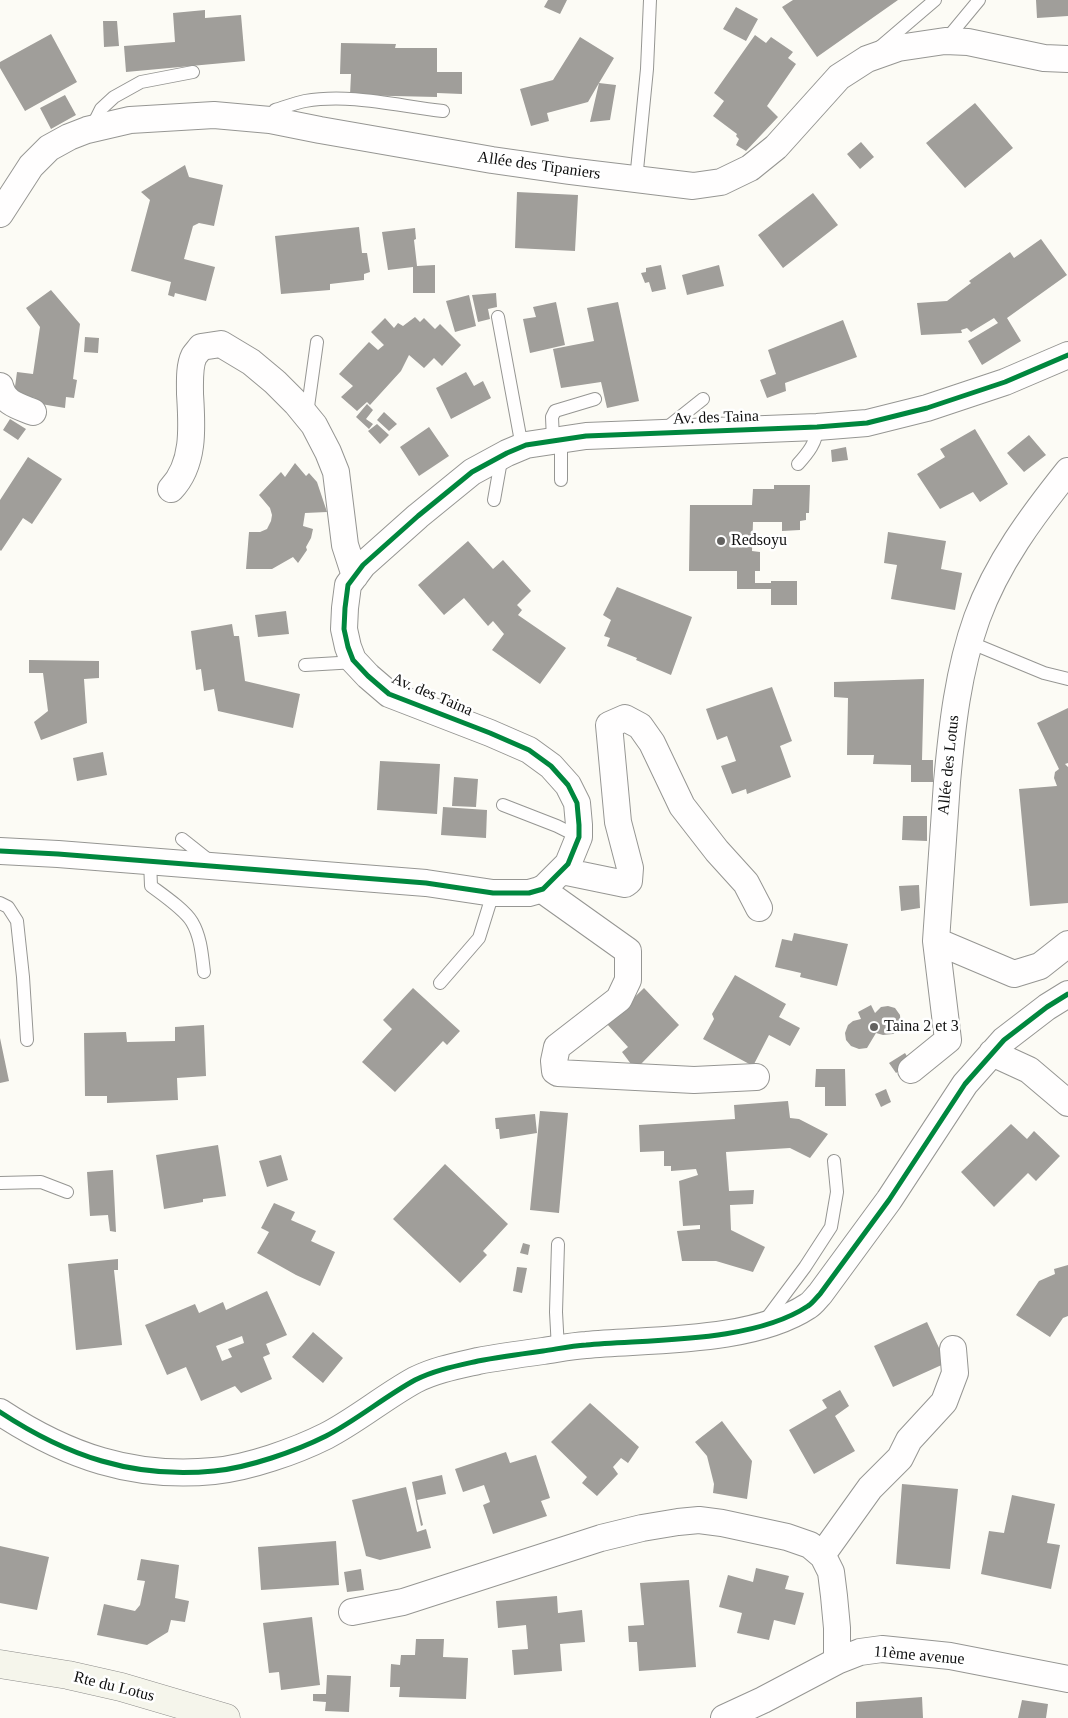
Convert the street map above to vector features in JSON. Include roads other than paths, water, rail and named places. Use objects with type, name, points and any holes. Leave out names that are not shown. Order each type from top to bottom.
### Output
[{"type":"main road","name":"Rte du Lotus","points":[[0,1664],[121,1687],[226,1718]]},
{"type":"street","name":"Allée des Tipaniers","points":[[0,214],[31,166],[49,148],[69,137],[92,128],[130,120],[214,115],[270,120],[492,160],[693,186],[721,182],[743,171],[776,147],[839,77],[867,59],[898,48],[945,41],[968,42],[1044,58],[1068,59]]},
{"type":"street","points":[[171,489],[178,482],[189,457],[192,420],[190,381],[193,357],[201,347],[220,344],[245,358],[275,382],[314,425],[336,472],[345,545],[355,576]]},
{"type":"street","name":"Av. des Taina","points":[[541,889],[568,864],[579,837],[580,825],[577,803],[568,784],[551,766],[529,750],[389,694],[368,676],[356,662],[348,647],[344,629],[344,608],[348,585],[362,565],[472,472],[512,451],[557,440],[586,436],[817,427],[867,423],[927,408],[1004,382],[1068,356]]},
{"type":"street","points":[[0,386],[2,394],[9,402],[33,412]]},
{"type":"street","name":"Allée des Lotus","points":[[911,1070],[948,1040],[936,941],[951,738],[959,684],[970,642],[977,618],[991,585],[1011,548],[1068,471]]},
{"type":"street","points":[[562,871],[625,884],[629,881],[630,868],[618,822],[609,725],[625,718],[640,726],[652,743],[682,806],[746,883],[759,908]]},
{"type":"street","points":[[0,851],[426,883],[493,893],[530,893],[541,889],[628,951],[628,980],[619,999],[557,1047],[554,1061],[555,1070],[558,1073],[694,1080],[756,1077]]},
{"type":"street","points":[[936,941],[1014,974],[1040,966],[1068,944]]},
{"type":"street","points":[[0,1412],[19,1425],[51,1442],[78,1454],[109,1464],[166,1473],[215,1471],[292,1451],[326,1436],[417,1379],[441,1369],[479,1361],[584,1345],[643,1342],[741,1331],[790,1316],[809,1306],[820,1294],[889,1200],[965,1084],[1004,1040],[1047,1007],[1068,994]]},
{"type":"street","points":[[992,1053],[1030,1070],[1068,1103]]},
{"type":"street","points":[[822,1555],[870,1488],[900,1458],[908,1440],[944,1402],[955,1373],[953,1349]]},
{"type":"street","points":[[352,1612],[403,1602],[601,1538],[642,1528],[699,1520],[779,1535],[810,1545],[822,1555],[830,1572],[834,1596],[837,1628],[837,1661]]},
{"type":"street","name":"11ème avenue","points":[[724,1718],[756,1704],[837,1661],[860,1652],[882,1650],[950,1656],[1068,1679]]},
{"type":"lane","points":[[636,180],[647,69],[650,0]]},
{"type":"lane","points":[[867,59],[935,0]]},
{"type":"lane","points":[[945,41],[979,0]]},
{"type":"lane","points":[[92,128],[101,109],[114,97],[141,82],[193,72]]},
{"type":"lane","points":[[270,120],[275,110],[304,101],[332,99],[360,100],[443,112]]},
{"type":"lane","points":[[494,500],[512,451],[498,317]]},
{"type":"lane","points":[[306,416],[317,342]]},
{"type":"lane","points":[[562,480],[552,417],[555,411],[595,399]]},
{"type":"lane","points":[[660,432],[704,399]]},
{"type":"lane","points":[[798,464],[809,451],[817,435],[817,427]]},
{"type":"lane","points":[[970,642],[1044,673],[1068,679]]},
{"type":"lane","points":[[305,665],[356,662]]},
{"type":"lane","points":[[503,805],[557,826],[579,837]]},
{"type":"lane","points":[[182,839],[217,867]]},
{"type":"lane","points":[[150,861],[151,886],[192,922],[200,944],[204,972]]},
{"type":"lane","points":[[440,983],[479,938],[493,893]]},
{"type":"lane","points":[[0,903],[8,907],[17,921],[27,1040]]},
{"type":"lane","points":[[761,1326],[805,1268],[830,1227],[837,1192],[834,1161]]},
{"type":"lane","points":[[0,1184],[41,1182],[67,1192]]},
{"type":"lane","points":[[558,1244],[556,1312],[558,1349]]},
{"type":"place","name":"Redsoyu","points":[[721,541]]},
{"type":"place","name":"Taina 2 et 3","points":[[874,1027]]}]
